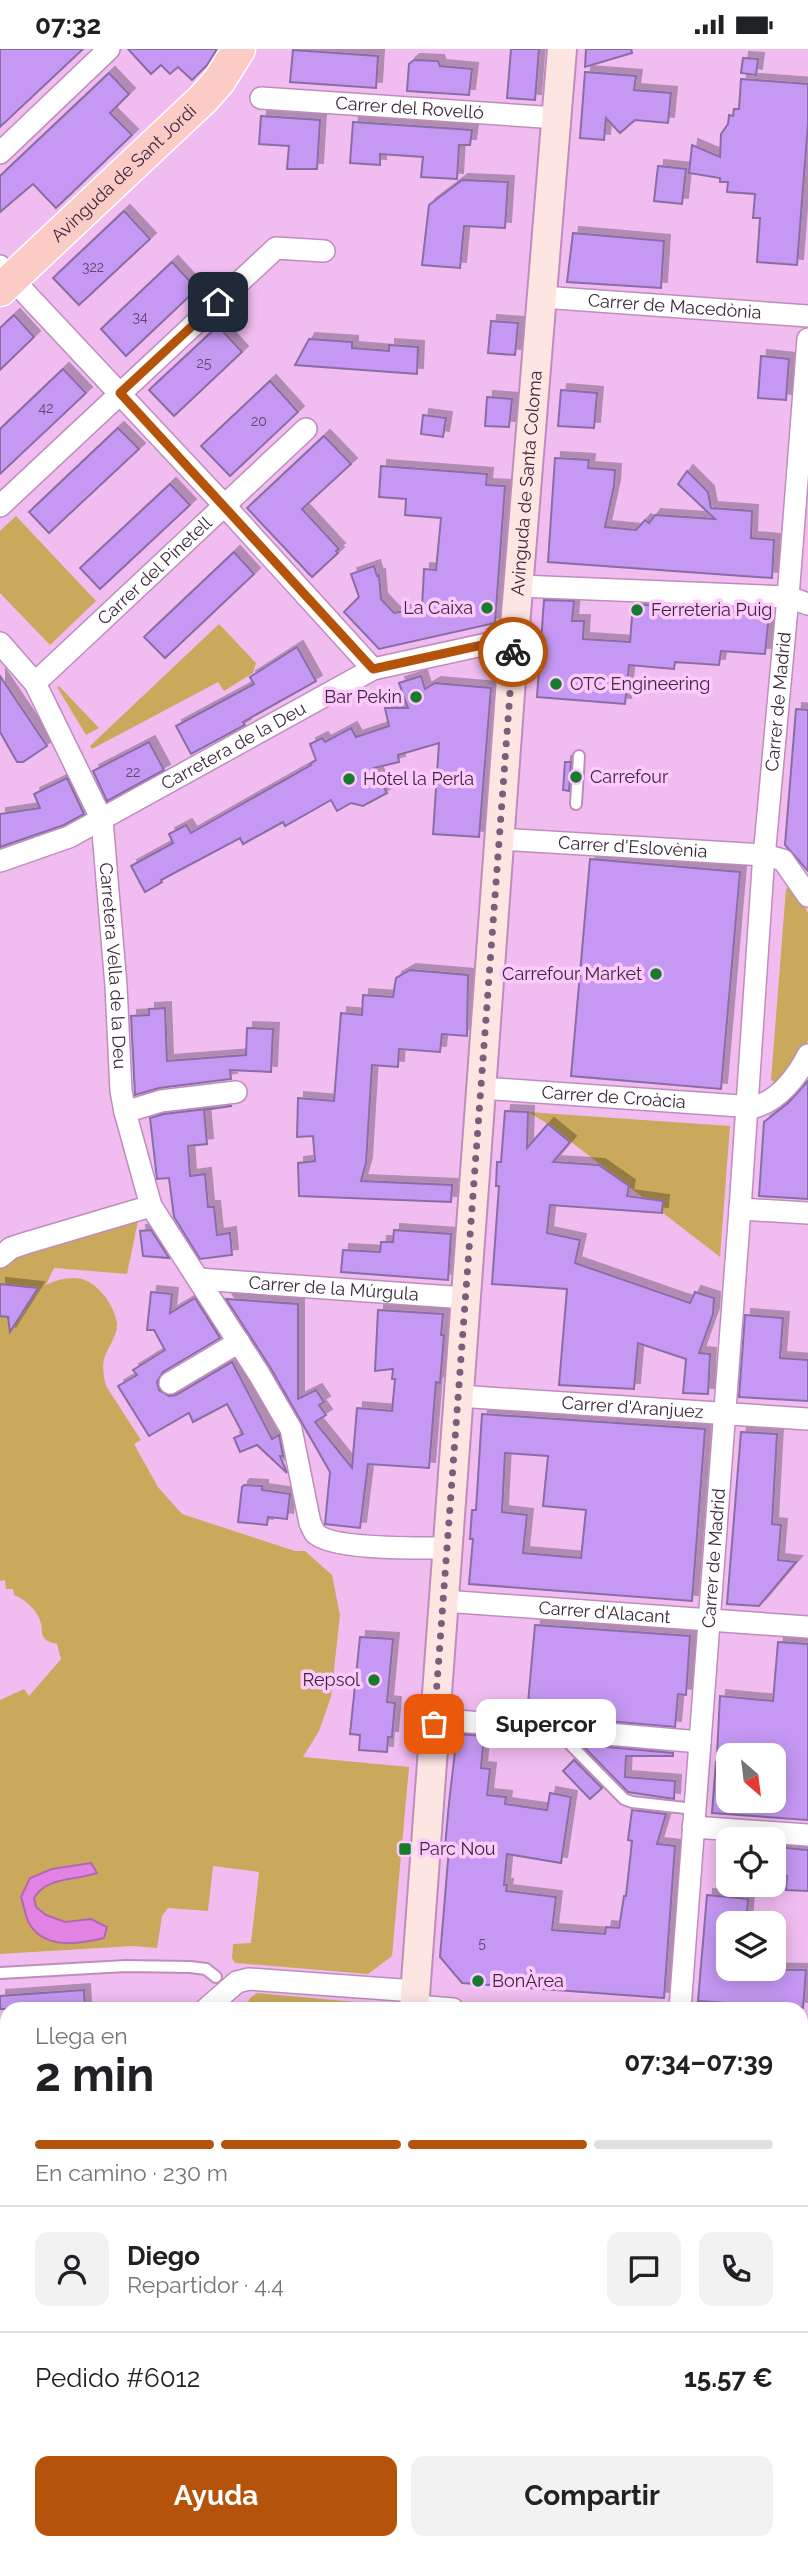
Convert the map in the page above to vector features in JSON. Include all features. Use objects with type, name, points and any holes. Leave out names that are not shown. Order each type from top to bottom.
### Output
[{"type":"main road","name":"Avinguda de Sant Jordi","points":[[4,278],[203,99],[219,81],[239,49]]},
{"type":"main road","name":"Avinguda de Santa Coloma","points":[[415,2002],[514,638],[562,49]]},
{"type":"street","points":[[0,153],[109,49]]},
{"type":"street","name":"Carrer del Rovelló","points":[[261,98],[557,118]]},
{"type":"street","points":[[0,506],[276,248],[324,251]]},
{"type":"street","points":[[4,278],[120,393],[373,669]]},
{"type":"street","name":"Carrer de Macedònia","points":[[542,297],[808,316]]},
{"type":"street","name":"Carrer de Madrid","points":[[680,2002],[765,855],[798,601],[808,339]]},
{"type":"street","name":"Carrer del Pinetell","points":[[35,683],[306,429]]},
{"type":"street","points":[[519,586],[798,601]]},
{"type":"street","name":"Carretera de la Deu","points":[[0,861],[69,837],[373,669],[514,638]]},
{"type":"street","points":[[0,643],[35,683],[102,820]]},
{"type":"street","name":"Carretera Vella de la Deu","points":[[102,820],[125,1112],[151,1206],[239,1342],[291,1429],[310,1523],[316,1534],[328,1540],[355,1546],[447,1548]]},
{"type":"street","name":"Carrer d'Eslovènia","points":[[500,839],[765,855]]},
{"type":"street","points":[[765,855],[783,860],[808,895]]},
{"type":"street","points":[[747,1107],[763,1104],[777,1095],[793,1078],[808,1055]]},
{"type":"street","name":"Carrer de Croàcia","points":[[481,1088],[747,1107]]},
{"type":"street","points":[[125,1112],[161,1101],[236,1092]]},
{"type":"street","points":[[0,1257],[4,1252],[26,1243],[151,1206]]},
{"type":"street","points":[[740,1209],[808,1213]]},
{"type":"street","name":"Carrer de la Múrgula","points":[[199,1279],[466,1298]]},
{"type":"street","points":[[170,1383],[239,1342]]},
{"type":"street","name":"Carrer d'Aranjuez","points":[[458,1396],[808,1419]]},
{"type":"street","name":"Carrer d'Alacant","points":[[444,1601],[808,1626]]},
{"type":"street","points":[[435,1719],[554,1727],[699,1742]]},
{"type":"street","points":[[693,1818],[808,1835]]},
{"type":"street","points":[[214,2002],[237,1982],[249,1979],[415,2002]]},
{"type":"lane","points":[[576,804],[579,756]]},
{"type":"lane","points":[[554,1727],[624,1799],[693,1818]]},
{"type":"lane","points":[[0,1973],[126,1966],[190,1966],[206,1969],[216,1976]]},
{"type":"shaded area","points":[[16,516],[96,601],[50,645],[0,593],[0,531]]},
{"type":"shaded area","points":[[219,624],[256,663],[253,673],[224,691],[218,682],[92,749],[90,746]]},
{"type":"shaded area","points":[[59,686],[99,728],[86,735],[57,687]]},
{"type":"shaded area","points":[[793,884],[808,913],[808,1040],[805,1049],[778,1084],[771,1080],[786,889]]},
{"type":"shaded area","points":[[528,1112],[730,1126],[720,1257],[548,1124]]},
{"type":"shaded area","name":"Parc Nou","points":[[139,1216],[127,1274],[54,1268],[46,1285],[63,1279],[82,1279],[95,1286],[110,1304],[116,1317],[117,1328],[104,1359],[106,1386],[141,1440],[134,1444],[158,1487],[182,1514],[295,1551],[305,1551],[332,1575],[340,1615],[331,1697],[319,1731],[303,1757],[409,1767],[392,1956],[368,1974],[235,1963],[232,1958],[233,1944],[251,1943],[259,1872],[213,1866],[208,1911],[168,1908],[162,1916],[157,1948],[133,1946],[0,1954],[0,1700],[24,1689],[29,1696],[61,1659],[57,1644],[47,1641],[43,1636],[40,1619],[34,1611],[14,1595],[13,1589],[6,1589],[5,1580],[0,1581],[0,1246]]},
{"type":"shaded area","points":[[91,1863],[97,1873],[46,1886],[34,1898],[36,1907],[46,1915],[65,1922],[91,1919],[107,1927],[104,1938],[63,1943],[44,1938],[29,1923],[21,1897],[30,1878],[52,1869]]},
{"type":"shaded area","points":[[257,1993],[355,2002],[248,2002]]},
{"type":"building","points":[[0,49],[83,49],[0,127]]},
{"type":"building","points":[[128,49],[217,49],[207,65],[192,80],[178,67],[170,74],[161,65],[151,74]]},
{"type":"building","points":[[511,49],[539,49],[535,100],[507,98]]},
{"type":"building","points":[[586,49],[631,49],[632,53],[585,67]]},
{"type":"building","points":[[293,50],[378,56],[376,88],[290,82]]},
{"type":"building","points":[[743,58],[758,59],[756,75],[741,73]]},
{"type":"building","points":[[414,60],[438,61],[440,66],[472,69],[469,95],[407,91],[409,64]]},
{"type":"building","points":[[585,72],[636,76],[634,90],[671,93],[668,123],[635,120],[620,133],[606,118],[604,140],[580,138]]},
{"type":"building","points":[[109,73],[129,94],[110,113],[132,135],[56,208],[33,184],[0,212],[0,176]]},
{"type":"building","points":[[741,79],[808,84],[808,124],[797,265],[757,262],[760,218],[753,218],[755,194],[727,192],[728,182],[720,182],[720,178],[689,173],[692,145],[720,157],[721,134],[728,124],[729,115],[733,116],[734,109],[739,109]]},
{"type":"building","points":[[261,116],[320,120],[317,169],[287,169],[289,146],[259,144]]},
{"type":"building","points":[[353,122],[472,130],[470,145],[459,145],[457,179],[421,177],[423,157],[380,154],[380,165],[350,163]]},
{"type":"building","points":[[658,166],[686,169],[682,204],[654,201]]},
{"type":"building","points":[[462,180],[508,182],[505,228],[464,226],[460,268],[422,265],[429,205]]},
{"type":"building","points":[[124,211],[150,239],[79,305],[53,278]]},
{"type":"building","points":[[573,233],[664,241],[661,288],[567,282]]},
{"type":"building","points":[[172,262],[197,289],[126,356],[101,329]]},
{"type":"building","points":[[14,315],[34,337],[0,370],[0,328]]},
{"type":"building","points":[[491,321],[518,323],[515,355],[488,353]]},
{"type":"building","points":[[218,326],[242,352],[174,416],[149,390]]},
{"type":"building","points":[[309,339],[352,342],[352,348],[389,351],[389,345],[418,347],[417,374],[295,365]]},
{"type":"building","points":[[761,356],[789,359],[786,400],[758,398]]},
{"type":"building","points":[[63,369],[86,393],[0,474],[0,429]]},
{"type":"building","points":[[270,381],[298,412],[230,476],[201,446]]},
{"type":"building","points":[[561,390],[597,393],[594,428],[558,426]]},
{"type":"building","points":[[487,397],[512,399],[509,427],[485,426]]},
{"type":"building","points":[[423,415],[446,418],[443,437],[421,434]]},
{"type":"building","points":[[118,428],[139,449],[49,533],[29,512]]},
{"type":"building","points":[[324,436],[351,464],[302,509],[339,549],[312,577],[247,508]]},
{"type":"building","points":[[555,458],[589,460],[588,468],[615,470],[605,527],[636,530],[645,520],[649,523],[655,515],[715,519],[678,484],[687,471],[708,492],[711,508],[752,511],[751,538],[774,540],[772,578],[548,562]]},
{"type":"building","points":[[381,466],[487,474],[486,485],[505,486],[495,623],[379,649],[344,612],[359,597],[351,574],[374,566],[377,576],[379,575],[381,599],[394,613],[422,608],[424,569],[436,570],[441,518],[405,515],[406,499],[379,497]]},
{"type":"building","points":[[170,484],[190,505],[100,589],[80,568]]},
{"type":"building","points":[[234,552],[254,574],[165,658],[144,637]]},
{"type":"building","points":[[544,600],[574,601],[572,621],[584,621],[583,639],[630,642],[633,604],[769,614],[765,654],[721,651],[719,665],[675,662],[674,669],[629,665],[625,704],[537,697]]},
{"type":"building","points":[[297,647],[316,681],[243,722],[245,725],[191,754],[176,726],[254,684],[250,677]]},
{"type":"building","points":[[0,676],[47,746],[23,762],[17,762],[0,732]]},
{"type":"building","points":[[421,676],[425,689],[435,683],[491,688],[479,837],[433,834],[439,743],[398,755],[399,762],[374,768],[387,793],[363,806],[351,803],[337,811],[331,800],[285,826],[283,822],[243,844],[240,838],[161,880],[162,882],[145,892],[131,866],[173,843],[169,834],[186,825],[191,833],[311,765],[316,760],[310,744],[322,738],[325,742],[351,728],[356,737],[389,726],[385,708],[408,708],[399,683]]},
{"type":"building","points":[[796,709],[808,710],[808,871],[785,845]]},
{"type":"building","points":[[149,742],[164,770],[107,801],[93,771]]},
{"type":"building","points":[[565,762],[571,762],[569,791],[563,790]]},
{"type":"building","points":[[67,778],[84,814],[64,825],[0,847],[0,814],[40,808],[34,794]]},
{"type":"building","name":"Carrefour Market","points":[[590,859],[740,872],[721,1089],[571,1076]]},
{"type":"building","points":[[410,970],[468,975],[467,1036],[442,1034],[440,1052],[399,1049],[398,1067],[372,1065],[366,1163],[361,1181],[452,1185],[451,1202],[299,1196],[298,1163],[315,1161],[313,1136],[297,1137],[298,1098],[334,1101],[341,1013],[362,1015],[363,995],[393,997],[396,978]]},
{"type":"building","points":[[165,1008],[167,1061],[246,1055],[247,1028],[273,1029],[271,1072],[230,1070],[231,1079],[159,1088],[135,1095],[131,1016],[149,1015],[149,1009]]},
{"type":"building","points":[[808,1081],[808,1199],[759,1196],[764,1122],[788,1103]]},
{"type":"building","points":[[232,1106],[204,1110],[207,1144],[188,1146],[190,1176],[205,1174],[208,1207],[214,1207],[217,1235],[230,1233],[232,1255],[200,1259],[174,1217],[169,1178],[157,1179],[150,1118],[164,1114]]},
{"type":"building","points":[[505,1111],[528,1112],[527,1148],[548,1124],[570,1142],[553,1162],[599,1165],[629,1186],[627,1196],[663,1201],[662,1213],[550,1205],[547,1233],[580,1240],[575,1263],[690,1303],[695,1292],[714,1298],[713,1314],[699,1353],[710,1354],[708,1394],[683,1393],[686,1359],[638,1343],[634,1389],[559,1385],[567,1289],[492,1284],[499,1186],[496,1186],[497,1162],[501,1162]]},
{"type":"building","points":[[151,1230],[169,1258],[143,1256],[140,1231]]},
{"type":"building","points":[[394,1230],[451,1234],[448,1280],[341,1272],[343,1250],[380,1252],[381,1242],[393,1242]]},
{"type":"building","points":[[0,1284],[38,1288],[10,1332],[8,1317],[0,1316]]},
{"type":"building","points":[[151,1292],[172,1294],[170,1313],[195,1298],[220,1338],[163,1372],[157,1382],[159,1390],[169,1396],[176,1395],[232,1362],[272,1439],[279,1435],[283,1456],[280,1456],[287,1473],[257,1445],[240,1452],[234,1438],[243,1434],[227,1404],[193,1422],[189,1413],[149,1436],[118,1386],[137,1375],[133,1370],[165,1350],[154,1330],[147,1330]]},
{"type":"building","points":[[226,1299],[298,1304],[298,1399],[316,1390],[324,1402],[319,1405],[326,1415],[315,1422],[352,1468],[357,1408],[392,1411],[395,1379],[392,1379],[393,1369],[375,1371],[378,1310],[443,1314],[440,1383],[436,1382],[429,1468],[368,1464],[360,1528],[325,1524],[330,1472],[270,1367]]},
{"type":"building","points":[[745,1315],[783,1318],[780,1358],[808,1360],[808,1401],[739,1397]]},
{"type":"building","points":[[482,1414],[705,1429],[692,1601],[469,1584],[473,1539],[470,1539],[472,1510],[476,1510]],"holes":[[[505,1453],[548,1456],[543,1506],[586,1510],[581,1558],[523,1553],[527,1515],[502,1512]]]},
{"type":"building","points":[[741,1432],[777,1434],[772,1524],[781,1525],[778,1560],[796,1562],[759,1606],[727,1604]]},
{"type":"building","points":[[244,1485],[262,1486],[262,1490],[290,1494],[287,1519],[268,1517],[267,1525],[238,1522]]},
{"type":"building","points":[[535,1625],[690,1636],[686,1695],[678,1694],[675,1727],[527,1714]]},
{"type":"building","points":[[360,1637],[393,1639],[387,1702],[395,1703],[392,1737],[388,1737],[387,1752],[359,1750],[360,1735],[350,1734]]},
{"type":"building","points":[[778,1642],[808,1644],[808,1820],[712,1813],[716,1762],[716,1813],[786,1813],[786,1743],[718,1743],[720,1696],[773,1701]]},
{"type":"building","points":[[457,1734],[484,1736],[481,1768],[490,1769],[487,1795],[506,1797],[505,1804],[547,1810],[550,1793],[571,1797],[561,1863],[507,1854],[504,1885],[507,1885],[506,1891],[556,1897],[552,1930],[605,1934],[606,1927],[619,1928],[626,1896],[632,1841],[628,1840],[632,1810],[666,1814],[657,1844],[675,1846],[664,1998],[462,1983],[440,1957],[449,1848],[445,1847]]},
{"type":"building","points":[[585,1745],[673,1753],[673,1756],[626,1756],[625,1777],[675,1781],[674,1799],[628,1792]]},
{"type":"building","points":[[574,1760],[602,1788],[590,1799],[563,1771]]},
{"type":"building","points":[[786,1848],[808,1850],[808,1891],[786,1890]]},
{"type":"building","points":[[707,1895],[748,1899],[747,1911],[716,1911],[716,1981],[786,1981],[786,1970],[806,1970],[803,2002],[698,2001]]},
{"type":"building","points":[[84,1990],[85,2002],[0,2002],[0,1996]]},
{"type":"way so far","points":[[434,1724],[513,652]]},
{"type":"place","name":"La Caixa","points":[[487,608]]},
{"type":"place","name":"Ferreteria Puig","points":[[637,610]]},
{"type":"place","name":"OTC Engineering","points":[[556,684]]},
{"type":"place","name":"Bar Pekin","points":[[416,697]]},
{"type":"place","name":"Carrefour","points":[[576,777]]},
{"type":"place","name":"Hotel la Perla","points":[[349,779]]},
{"type":"place","name":"Carrefour Market","points":[[656,974]]},
{"type":"place","name":"Repsol","points":[[374,1680]]},
{"type":"place","name":"Supercor","points":[[434,1724]]},
{"type":"place","name":"Parc Nou","points":[[405,1849]]},
{"type":"place","name":"BonÀrea","points":[[478,1981]]},
{"type":"route","points":[[218,302],[120,393],[373,669],[514,638],[513,652]]}]
